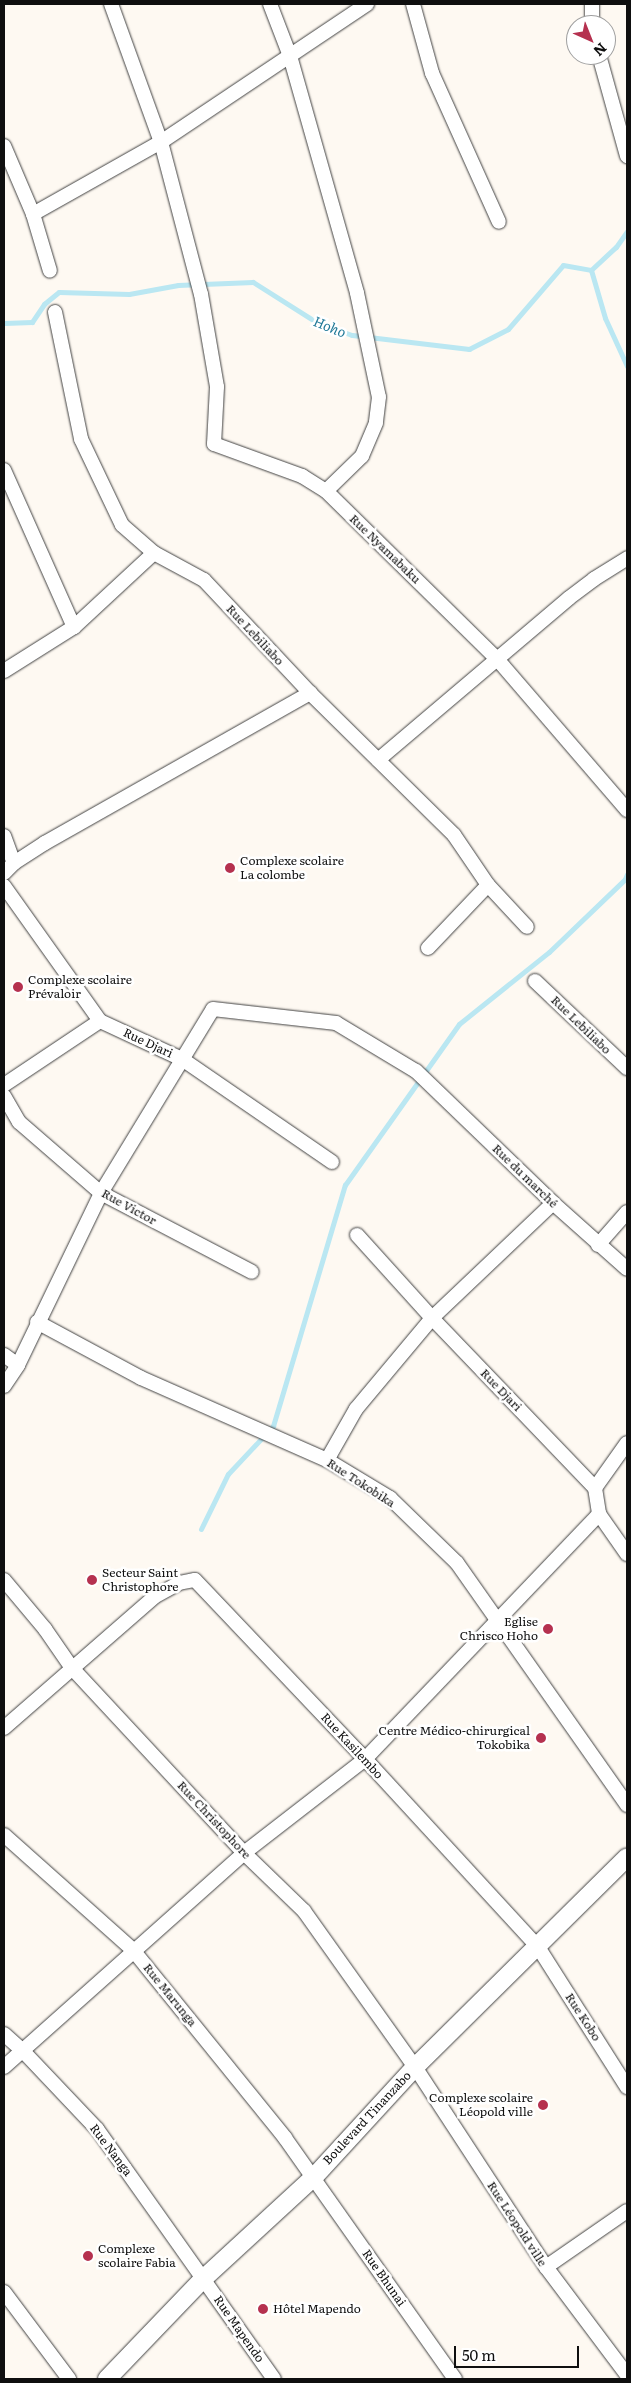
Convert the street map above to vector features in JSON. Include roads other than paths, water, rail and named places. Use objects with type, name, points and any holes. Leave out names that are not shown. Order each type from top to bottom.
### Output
[{"type":"street","points":[[111,4],[161,142]]},
{"type":"street","points":[[270,4],[290,56],[365,329],[379,397],[376,423],[362,456],[326,491]]},
{"type":"street","points":[[33,214],[161,142],[367,4]]},
{"type":"street","points":[[413,4],[432,73],[498,222]]},
{"type":"street","points":[[602,65],[627,156]]},
{"type":"street","name":"Rue Nyamabaku","points":[[161,142],[199,289],[217,387],[214,444],[302,476],[326,491],[498,660],[627,810]]},
{"type":"street","points":[[4,146],[33,214],[50,271]]},
{"type":"street","name":"Rue Lebiliabo","points":[[55,312],[81,439],[122,525],[154,553],[204,580],[310,693],[454,835],[488,885],[527,927]]},
{"type":"street","points":[[4,470],[74,626]]},
{"type":"street","points":[[4,670],[74,626],[154,553]]},
{"type":"street","points":[[378,760],[575,593],[627,558]]},
{"type":"street","points":[[4,873],[14,863],[310,693]]},
{"type":"street","points":[[4,836],[14,863]]},
{"type":"street","points":[[428,948],[488,885]]},
{"type":"street","name":"Rue Djari","points":[[4,886],[100,1021],[182,1059],[332,1162]]},
{"type":"street","name":"Rue Lebiliabo","points":[[535,981],[627,1068]]},
{"type":"street","name":"Rue du marché","points":[[182,1059],[214,1009],[336,1023],[420,1075],[552,1203],[627,1269]]},
{"type":"street","points":[[4,1086],[100,1021]]},
{"type":"street","points":[[4,1386],[18,1365],[37,1322],[101,1193],[182,1059]]},
{"type":"street","name":"Rue Victor","points":[[4,1096],[19,1122],[101,1193],[252,1272]]},
{"type":"street","points":[[327,1460],[356,1409],[432,1318],[552,1203]]},
{"type":"street","points":[[598,1245],[627,1212]]},
{"type":"street","name":"Rue Djari","points":[[357,1235],[432,1318],[595,1488]]},
{"type":"street","name":"Rue Tokobika","points":[[37,1322],[141,1378],[327,1460],[390,1498],[457,1563],[627,1805]]},
{"type":"street","points":[[4,1355],[18,1365]]},
{"type":"street","points":[[627,1443],[595,1488],[599,1514],[627,1554]]},
{"type":"street","points":[[4,2067],[244,1853],[365,1759],[599,1514]]},
{"type":"street","name":"Rue Christophore","points":[[4,1580],[45,1629],[72,1668],[244,1853],[304,1912],[415,2067]]},
{"type":"street","name":"Rue Kasilembo","points":[[72,1668],[154,1597],[179,1583],[195,1580],[365,1759],[538,1947]]},
{"type":"street","points":[[4,1728],[72,1668]]},
{"type":"street","name":"Rue Marunga","points":[[4,1835],[133,1950],[285,2138],[314,2177]]},
{"type":"street","name":"Boulevard Tinanzabo","points":[[107,2379],[204,2279],[314,2177],[415,2067],[627,1857]]},
{"type":"street","name":"Rue Kobo","points":[[538,1947],[627,2087]]},
{"type":"street","name":"Rue Nanga","points":[[4,2034],[22,2050],[97,2129],[204,2279]]},
{"type":"street","name":"Rue Léopold ville","points":[[415,2067],[546,2267],[627,2375]]},
{"type":"street","name":"Rue Bhunai","points":[[314,2177],[455,2379]]},
{"type":"street","points":[[546,2267],[627,2211]]},
{"type":"street","name":"Rue Mapendo","points":[[204,2279],[274,2379]]},
{"type":"street","points":[[4,2292],[69,2379]]},
{"type":"waterway","name":"Hoho","points":[[591,270],[616,247],[627,231]]},
{"type":"waterway","name":"Hoho","points":[[4,323],[32,322],[44,304],[59,292],[129,294],[178,285],[253,282],[316,322],[352,335],[469,349],[508,329],[563,265],[591,270]]},
{"type":"waterway","points":[[591,270],[605,318],[627,366]]},
{"type":"waterway","points":[[201,1529],[228,1474],[273,1426],[345,1185],[459,1024],[549,952],[625,879],[627,874]]},
{"type":"place","name":"Complexe scolaire La colombe","points":[[230,868]]},
{"type":"place","name":"Complexe scolaire Prévaloir","points":[[18,987]]},
{"type":"place","name":"Secteur Saint Christophore","points":[[92,1580]]},
{"type":"place","name":"Eglise Chrisco Hoho","points":[[548,1629]]},
{"type":"place","name":"Centre Médico-chirurgical Tokobika","points":[[541,1738]]},
{"type":"place","name":"Complexe scolaire Léopold ville","points":[[543,2105]]},
{"type":"place","name":"Complexe scolaire Fabia","points":[[88,2256]]},
{"type":"place","name":"Hôtel Mapendo","points":[[263,2309]]}]
